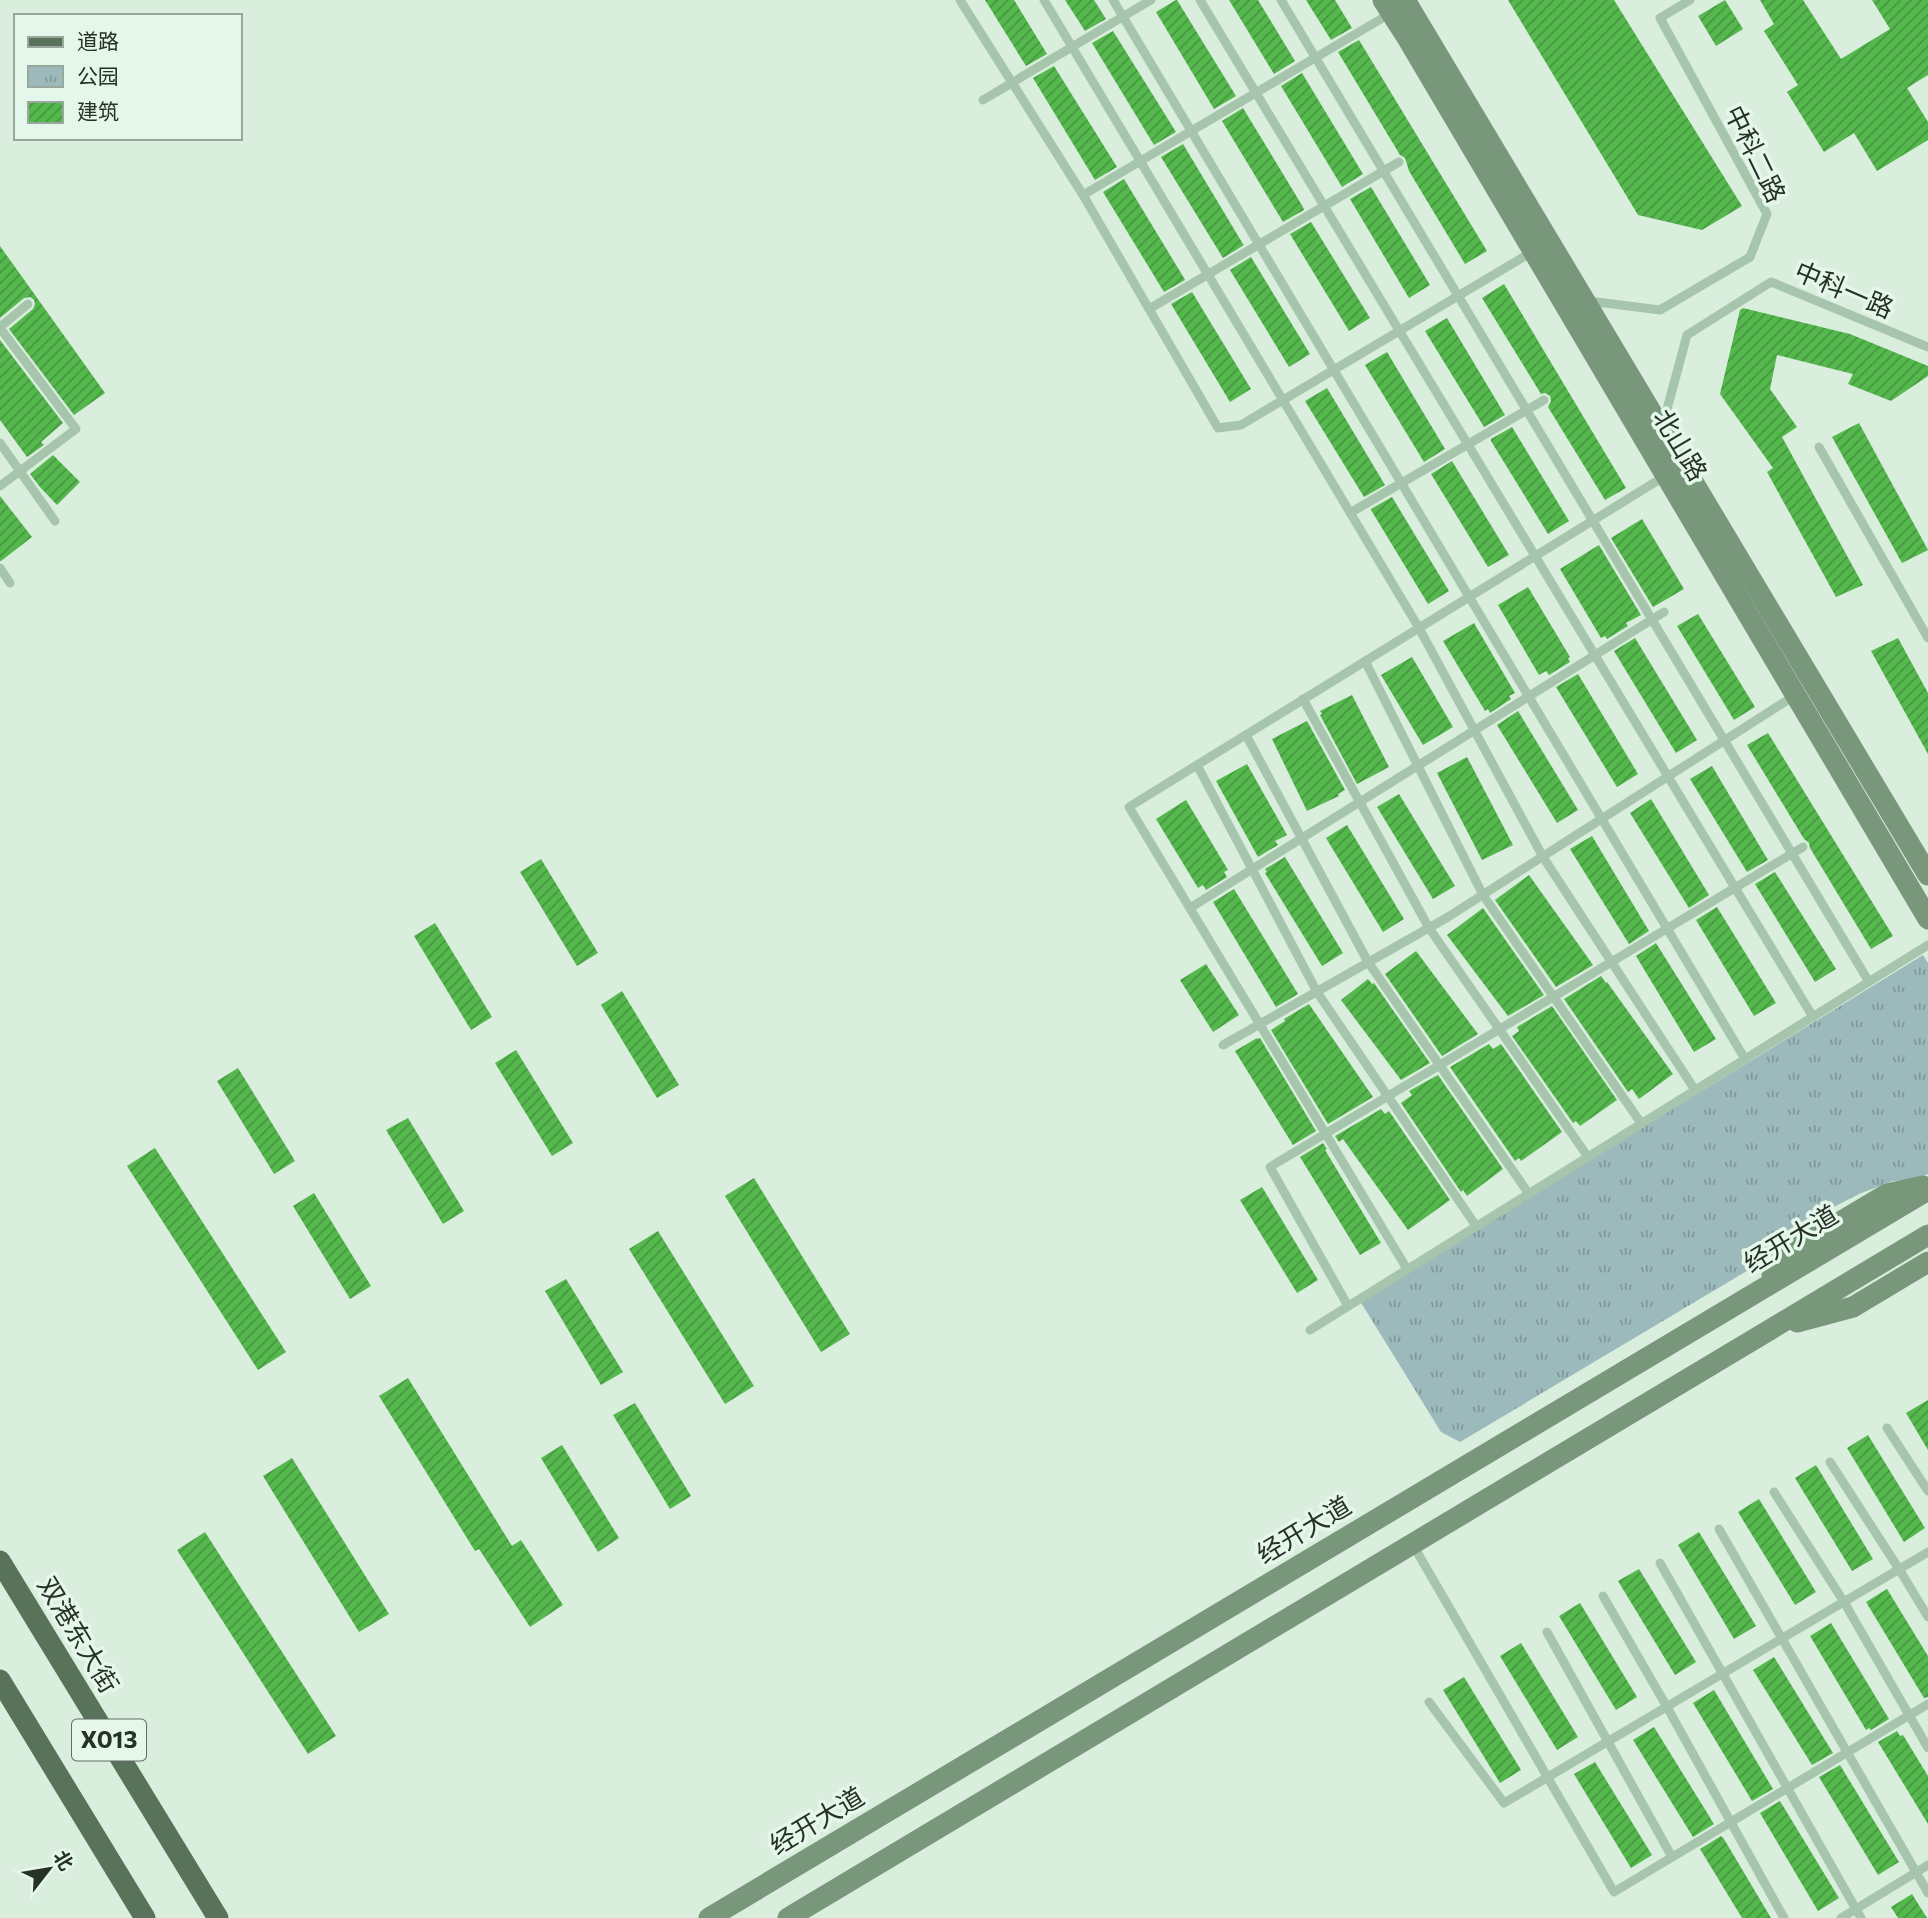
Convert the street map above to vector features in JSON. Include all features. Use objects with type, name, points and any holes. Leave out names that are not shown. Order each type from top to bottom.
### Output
[{"type":"main road","name":"北山路","points":[[1393,4],[1585,300],[1928,875]]},
{"type":"main road","name":"北山路","points":[[1393,4],[1534,251],[1928,919]]},
{"type":"main road","name":"经开大道","points":[[709,1918],[1928,1188]]},
{"type":"main road","points":[[788,1918],[1928,1235]]},
{"type":"main road","points":[[1771,1328],[1853,1307],[1928,1262]]},
{"type":"main road","name":"双港东大街","points":[[0,1561],[218,1918]]},
{"type":"main road","name":"X013","points":[[0,1680],[145,1918]]},
{"type":"lane","points":[[960,0],[1083,195],[1218,428],[1241,425],[1534,251]]},
{"type":"lane","points":[[1044,0],[1419,628],[1543,856],[1695,1090]]},
{"type":"lane","points":[[1113,0],[1745,1059]]},
{"type":"lane","points":[[983,100],[1151,0]]},
{"type":"lane","points":[[1200,0],[1813,1017]]},
{"type":"lane","points":[[1281,0],[1869,982]]},
{"type":"lane","name":"中科二路","points":[[1585,300],[1660,310],[1750,257],[1767,214],[1660,18],[1690,0]]},
{"type":"lane","points":[[1083,195],[1315,57],[1393,4]]},
{"type":"lane","points":[[1149,309],[1399,162]]},
{"type":"lane","name":"中科一路","points":[[1662,429],[1687,335],[1771,282],[1928,347]]},
{"type":"lane","points":[[0,486],[76,429],[0,327],[28,304]]},
{"type":"lane","points":[[1350,513],[1544,400]]},
{"type":"lane","points":[[0,443],[55,521]]},
{"type":"lane","points":[[1819,447],[1928,638]]},
{"type":"lane","points":[[1407,1269],[1129,807],[1666,476]]},
{"type":"lane","points":[[0,568],[10,583]]},
{"type":"lane","points":[[1190,908],[1664,612]]},
{"type":"lane","points":[[1365,661],[1483,895],[1641,1123]]},
{"type":"lane","points":[[1223,1045],[1429,928],[1796,695]]},
{"type":"lane","points":[[1303,699],[1429,928],[1588,1157]]},
{"type":"lane","points":[[1246,734],[1368,962],[1528,1194]]},
{"type":"lane","points":[[1196,765],[1317,992],[1476,1226]]},
{"type":"lane","points":[[1348,1306],[1270,1167],[1802,847]]},
{"type":"lane","points":[[1310,1330],[1928,945]]},
{"type":"lane","points":[[1887,1427],[1928,1491]]},
{"type":"lane","points":[[1830,1462],[1928,1617]]},
{"type":"lane","points":[[1774,1492],[1844,1602],[1928,1748]]},
{"type":"lane","points":[[1719,1529],[1928,1892]]},
{"type":"lane","points":[[1412,1544],[1614,1892],[1928,1704]]},
{"type":"lane","points":[[1429,1702],[1504,1803],[1928,1552]]},
{"type":"lane","points":[[1660,1563],[1861,1918]]},
{"type":"lane","points":[[1603,1597],[1784,1918]]},
{"type":"lane","points":[[1547,1632],[1672,1857]]},
{"type":"lane","points":[[1841,1918],[1928,1865]]},
{"type":"green space","points":[[1923,955],[1928,963],[1928,1174],[1913,1180],[1893,1181],[1828,1210],[1805,1224],[1782,1250],[1460,1442],[1441,1432],[1360,1301]]},
{"type":"building","points":[[985,0],[1014,0],[1047,54],[1026,66]]},
{"type":"building","points":[[1065,0],[1094,0],[1106,19],[1085,31]]},
{"type":"building","points":[[1177,0],[1236,96],[1214,109],[1156,12]]},
{"type":"building","points":[[1229,0],[1258,0],[1295,61],[1274,74]]},
{"type":"building","points":[[1306,0],[1335,0],[1352,28],[1331,40]]},
{"type":"building","points":[[1508,0],[1614,0],[1742,206],[1702,230],[1638,215]]},
{"type":"building","points":[[1725,0],[1743,29],[1716,46],[1698,16]]},
{"type":"building","points":[[1760,0],[1803,0],[1841,59],[1890,29],[1872,0],[1928,0],[1928,75],[1907,88],[1928,122],[1928,140],[1877,171],[1854,133],[1824,152],[1787,92],[1798,85],[1764,31],[1774,24]]},
{"type":"building","points":[[1113,31],[1176,132],[1154,145],[1092,43]]},
{"type":"building","points":[[1359,40],[1487,251],[1465,264],[1409,171],[1405,158],[1400,155],[1338,52]]},
{"type":"building","points":[[1054,66],[1117,167],[1095,180],[1033,78]]},
{"type":"building","points":[[1302,73],[1363,174],[1342,187],[1281,86]]},
{"type":"building","points":[[1243,108],[1303,207],[1304,210],[1283,222],[1222,121]]},
{"type":"building","points":[[1183,144],[1244,245],[1223,258],[1161,157]]},
{"type":"building","points":[[1124,179],[1185,280],[1164,292],[1103,192]]},
{"type":"building","points":[[1371,187],[1430,285],[1409,298],[1350,199]]},
{"type":"building","points":[[1311,222],[1370,318],[1349,331],[1290,234]]},
{"type":"building","points":[[0,246],[105,393],[74,415],[9,329],[33,309],[34,300],[30,297],[24,298],[0,318]]},
{"type":"building","points":[[1251,257],[1310,354],[1289,367],[1230,270]]},
{"type":"building","points":[[1504,284],[1626,488],[1605,500],[1548,407],[1550,396],[1541,394],[1482,298]]},
{"type":"building","points":[[1192,292],[1251,389],[1230,402],[1171,304]]},
{"type":"building","points":[[1743,308],[1850,334],[1928,366],[1928,376],[1891,401],[1848,384],[1853,374],[1777,355],[1770,389],[1797,427],[1782,437],[1863,585],[1836,597],[1767,472],[1773,468],[1720,394],[1740,310]]},
{"type":"building","points":[[1447,318],[1505,415],[1484,427],[1425,331]]},
{"type":"building","points":[[0,340],[63,423],[41,442],[44,445],[27,457],[0,420]]},
{"type":"building","points":[[1387,352],[1445,449],[1424,462],[1365,365]]},
{"type":"building","points":[[1327,388],[1385,485],[1364,497],[1305,401]]},
{"type":"building","points":[[1859,423],[1928,550],[1902,563],[1832,437]]},
{"type":"building","points":[[1512,427],[1569,521],[1548,534],[1491,441]]},
{"type":"building","points":[[53,455],[80,482],[57,505],[30,474]]},
{"type":"building","points":[[1452,461],[1509,555],[1488,567],[1431,474]]},
{"type":"building","points":[[0,496],[32,537],[1,561],[0,561]]},
{"type":"building","points":[[1392,497],[1449,591],[1428,604],[1371,510]]},
{"type":"building","points":[[1642,519],[1684,589],[1653,607],[1611,538]]},
{"type":"building","points":[[1599,545],[1641,615],[1626,623],[1628,626],[1607,639],[1605,636],[1601,638],[1560,569]]},
{"type":"building","points":[[1528,587],[1570,657],[1570,662],[1549,675],[1546,671],[1539,675],[1498,605]]},
{"type":"building","points":[[1698,614],[1755,707],[1734,720],[1677,626]]},
{"type":"building","points":[[1474,623],[1515,693],[1509,696],[1511,699],[1490,713],[1488,709],[1485,711],[1443,641]]},
{"type":"building","points":[[1635,638],[1697,740],[1676,753],[1614,651]]},
{"type":"building","points":[[1898,638],[1928,693],[1928,754],[1871,651]]},
{"type":"building","points":[[1412,657],[1453,727],[1423,745],[1381,675]]},
{"type":"building","points":[[1578,674],[1638,774],[1617,787],[1556,687]]},
{"type":"building","points":[[1352,695],[1389,767],[1357,784],[1320,715],[1320,711]]},
{"type":"building","points":[[1518,711],[1578,810],[1557,823],[1497,725]]},
{"type":"building","points":[[1307,721],[1345,790],[1338,794],[1339,796],[1307,811],[1272,739]]},
{"type":"building","points":[[1768,733],[1893,936],[1871,949],[1747,745]]},
{"type":"building","points":[[1467,757],[1513,845],[1482,860],[1437,773]]},
{"type":"building","points":[[1247,764],[1287,835],[1275,841],[1278,845],[1258,857],[1216,781]]},
{"type":"building","points":[[1712,766],[1768,860],[1747,872],[1690,779]]},
{"type":"building","points":[[1399,794],[1455,886],[1433,899],[1377,807]]},
{"type":"building","points":[[1651,799],[1709,895],[1689,908],[1630,813]]},
{"type":"building","points":[[1186,800],[1228,870],[1224,872],[1227,877],[1206,890],[1203,885],[1198,888],[1156,819]]},
{"type":"building","points":[[1347,825],[1404,919],[1383,932],[1326,838]]},
{"type":"building","points":[[1592,836],[1649,931],[1629,944],[1570,849]]},
{"type":"building","points":[[1285,857],[1343,953],[1322,966],[1265,873],[1265,869]]},
{"type":"building","points":[[541,859],[598,953],[577,966],[520,872]]},
{"type":"building","points":[[1775,872],[1836,969],[1815,982],[1755,884]]},
{"type":"building","points":[[1529,875],[1593,965],[1556,987],[1495,900]]},
{"type":"building","points":[[1234,889],[1298,994],[1276,1007],[1213,902]]},
{"type":"building","points":[[1717,907],[1776,1003],[1754,1016],[1696,920]]},
{"type":"building","points":[[1483,908],[1544,995],[1508,1016],[1447,935]]},
{"type":"building","points":[[435,923],[492,1017],[471,1030],[414,936]]},
{"type":"building","points":[[1656,943],[1716,1039],[1694,1052],[1636,956]]},
{"type":"building","points":[[1416,951],[1478,1034],[1442,1056],[1385,974]]},
{"type":"building","points":[[1206,964],[1239,1015],[1213,1032],[1180,980]]},
{"type":"building","points":[[1601,976],[1673,1074],[1639,1099],[1632,1089],[1628,1092],[1564,999]]},
{"type":"building","points":[[1368,979],[1374,983],[1430,1063],[1401,1080],[1341,1000]]},
{"type":"building","points":[[622,991],[679,1085],[657,1098],[601,1005]]},
{"type":"building","points":[[1309,1004],[1373,1097],[1328,1124],[1271,1030]]},
{"type":"building","points":[[1552,1006],[1617,1100],[1580,1126],[1576,1121],[1573,1123],[1512,1036],[1519,1031],[1517,1027]]},
{"type":"building","points":[[1260,1038],[1316,1131],[1293,1145],[1235,1051]]},
{"type":"building","points":[[1489,1044],[1493,1049],[1501,1044],[1562,1132],[1521,1161],[1519,1158],[1515,1161],[1450,1067]]},
{"type":"building","points":[[516,1050],[573,1143],[552,1156],[495,1063]]},
{"type":"building","points":[[238,1068],[295,1161],[274,1174],[217,1081]]},
{"type":"building","points":[[1438,1075],[1503,1169],[1467,1196],[1463,1190],[1461,1192],[1401,1103],[1412,1095],[1409,1091]]},
{"type":"building","points":[[1381,1109],[1385,1114],[1389,1111],[1450,1200],[1408,1230],[1343,1139],[1339,1142],[1335,1136]]},
{"type":"building","points":[[408,1118],[464,1211],[443,1224],[386,1130]]},
{"type":"building","points":[[1323,1143],[1381,1243],[1360,1255],[1300,1157]]},
{"type":"building","points":[[155,1148],[286,1352],[258,1370],[127,1166]]},
{"type":"building","points":[[754,1178],[850,1334],[821,1352],[725,1196]]},
{"type":"building","points":[[1262,1187],[1318,1280],[1297,1293],[1240,1200]]},
{"type":"building","points":[[314,1193],[371,1286],[350,1299],[293,1206]]},
{"type":"building","points":[[658,1231],[754,1386],[725,1404],[629,1249]]},
{"type":"building","points":[[566,1279],[623,1372],[601,1385],[545,1291]]},
{"type":"building","points":[[408,1378],[512,1546],[521,1540],[563,1605],[530,1627],[479,1549],[475,1551],[379,1396]]},
{"type":"building","points":[[1928,1400],[1928,1450],[1906,1413]]},
{"type":"building","points":[[635,1403],[691,1496],[670,1509],[613,1415]]},
{"type":"building","points":[[1868,1435],[1925,1528],[1904,1542],[1847,1448]]},
{"type":"building","points":[[562,1445],[619,1538],[598,1552],[541,1458]]},
{"type":"building","points":[[292,1458],[389,1614],[359,1632],[263,1476]]},
{"type":"building","points":[[1816,1465],[1873,1559],[1852,1571],[1795,1478]]},
{"type":"building","points":[[1759,1499],[1816,1592],[1795,1605],[1738,1512]]},
{"type":"building","points":[[205,1532],[336,1736],[308,1754],[177,1550]]},
{"type":"building","points":[[1699,1532],[1756,1626],[1734,1639],[1678,1545]]},
{"type":"building","points":[[1639,1569],[1696,1662],[1675,1675],[1618,1581]]},
{"type":"building","points":[[1887,1589],[1928,1656],[1928,1697],[1924,1698],[1866,1602]]},
{"type":"building","points":[[1580,1603],[1637,1697],[1616,1710],[1559,1616]]},
{"type":"building","points":[[1831,1623],[1889,1719],[1871,1730],[1866,1730],[1810,1636]]},
{"type":"building","points":[[1521,1643],[1578,1737],[1557,1750],[1500,1656]]},
{"type":"building","points":[[1774,1657],[1833,1753],[1812,1765],[1753,1670]]},
{"type":"building","points":[[1464,1677],[1521,1770],[1500,1783],[1443,1690]]},
{"type":"building","points":[[1714,1690],[1773,1789],[1752,1801],[1693,1703]]},
{"type":"building","points":[[1654,1727],[1714,1824],[1693,1837],[1633,1740]]},
{"type":"building","points":[[1897,1731],[1900,1736],[1903,1735],[1928,1776],[1928,1824],[1878,1742]]},
{"type":"building","points":[[1595,1762],[1652,1855],[1631,1868],[1574,1774]]},
{"type":"building","points":[[1840,1765],[1899,1862],[1878,1875],[1819,1777]]},
{"type":"building","points":[[1780,1801],[1839,1898],[1818,1911],[1760,1813]]},
{"type":"building","points":[[1721,1836],[1771,1918],[1742,1918],[1700,1849]]},
{"type":"building","points":[[1912,1894],[1927,1918],[1898,1918],[1891,1907]]}]
